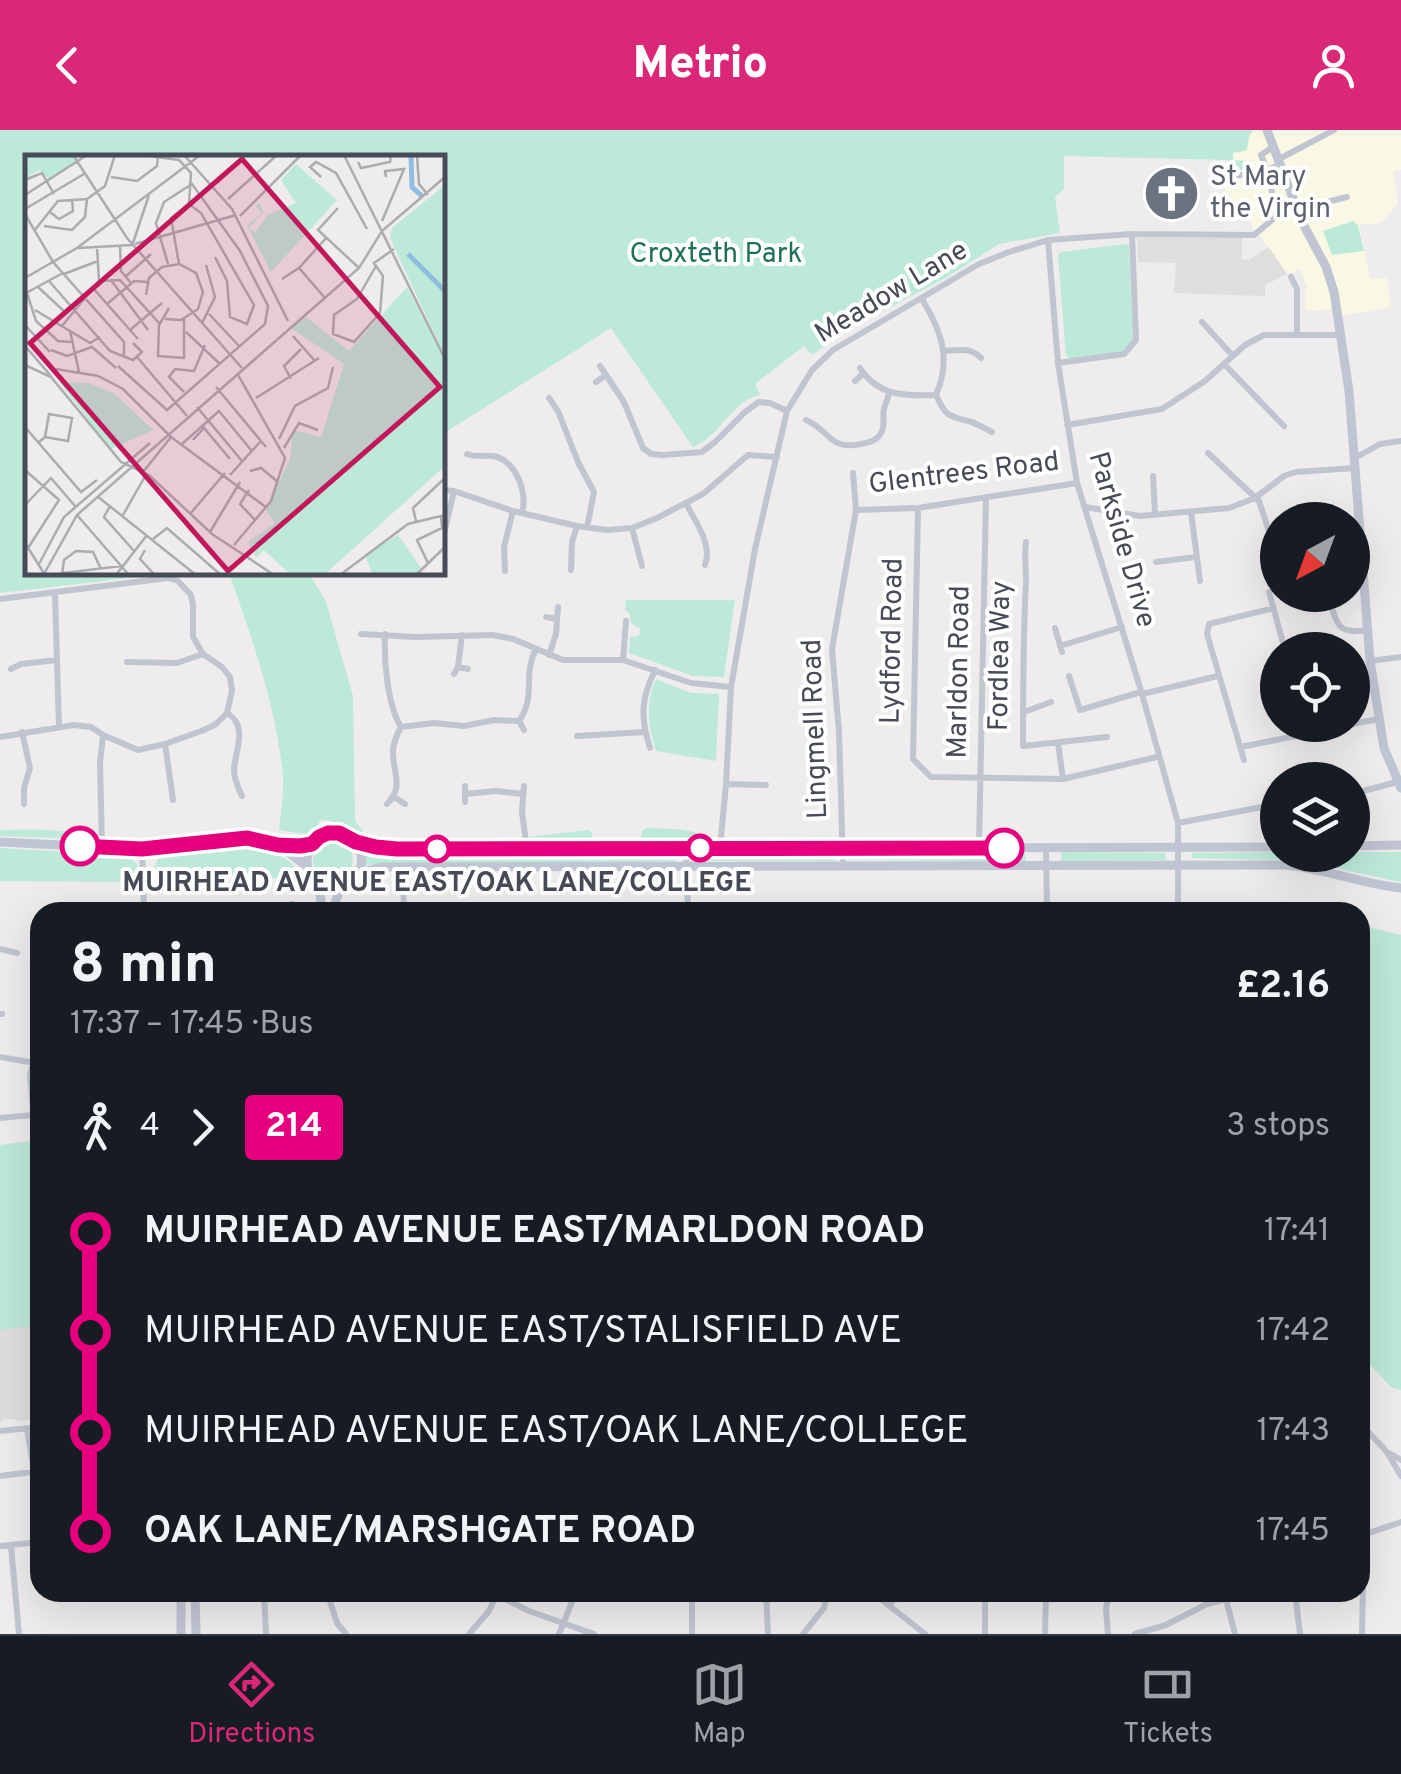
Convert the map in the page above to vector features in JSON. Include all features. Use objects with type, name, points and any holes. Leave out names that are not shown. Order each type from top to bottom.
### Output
[{"type":"street","points":[[1267,130],[1297,208],[1326,267],[1342,334],[1367,630],[1344,630],[1334,612]]},
{"type":"street","points":[[1224,177],[1261,173],[1334,130]]},
{"type":"street","points":[[1273,147],[1261,155],[1278,215]]},
{"type":"street","name":"Meadow Lane","points":[[720,848],[730,686],[755,549],[787,411],[812,370],[832,350],[979,264],[1010,252],[1048,240],[1132,234],[1254,235],[1278,215],[1347,196]]},
{"type":"street","points":[[1058,363],[1124,354],[1136,340],[1132,234]]},
{"type":"street","name":"Parkside Drive","points":[[1048,240],[1058,363],[1078,483],[1178,823],[1178,902]]},
{"type":"street","points":[[1291,277],[1297,289],[1297,334]]},
{"type":"street","points":[[922,298],[939,330],[945,352],[936,395],[941,407],[951,418],[988,430],[990,419]]},
{"type":"street","points":[[1202,322],[1232,356]]},
{"type":"street","points":[[1067,425],[1162,409],[1205,382],[1250,341],[1264,335],[1342,334]]},
{"type":"street","points":[[945,352],[977,354],[979,342]]},
{"type":"street","points":[[1224,364],[1284,426]]},
{"type":"street","points":[[600,366],[624,402],[642,448],[657,455],[702,452],[759,402],[770,402],[787,411]]},
{"type":"street","points":[[855,381],[862,372],[889,394],[936,395]]},
{"type":"street","points":[[596,382],[606,374]]},
{"type":"street","points":[[819,416],[810,422],[829,440],[851,446],[871,441],[883,430],[889,394]]},
{"type":"street","points":[[549,403],[558,411],[594,492],[587,527]]},
{"type":"street","points":[[1084,506],[1126,515],[1229,508],[1255,498],[1284,476],[1355,463],[1380,444],[1401,441]]},
{"type":"street","points":[[1208,453],[1260,504]]},
{"type":"street","points":[[467,454],[493,456],[508,464],[524,496],[504,547],[505,571]]},
{"type":"street","points":[[445,490],[577,526],[632,528],[714,486],[748,455],[777,457]]},
{"type":"street","name":"Lingmell Road","points":[[843,866],[832,649],[856,510],[853,473]]},
{"type":"street","points":[[1153,476],[1155,514]]},
{"type":"street","name":"Glentrees Road","points":[[856,510],[918,508],[1078,483]]},
{"type":"street","points":[[445,529],[454,491]]},
{"type":"street","name":"Marldon Road","points":[[979,848],[986,497]]},
{"type":"street","points":[[686,503],[706,544],[709,557],[705,565]]},
{"type":"street","name":"Lydford Road","points":[[918,508],[913,760],[931,777],[1063,779],[1158,756]]},
{"type":"street","points":[[1191,512],[1200,581]]},
{"type":"street","points":[[571,570],[577,526]]},
{"type":"street","points":[[632,528],[642,566]]},
{"type":"street","name":"Fordlea Way","points":[[1026,542],[1023,746],[1108,737]]},
{"type":"street","points":[[1156,562],[1196,558]]},
{"type":"street","points":[[0,600],[168,578],[178,581],[191,595],[193,637],[202,654],[230,677],[232,692],[227,714],[216,724],[138,750],[91,727],[59,727],[0,736]]},
{"type":"street","points":[[55,594],[59,727]]},
{"type":"street","points":[[549,654],[556,634],[558,607]]},
{"type":"street","points":[[1244,760],[1207,634],[1209,624],[1260,611]]},
{"type":"street","points":[[546,617],[557,619]]},
{"type":"street","points":[[623,660],[626,626],[636,631]]},
{"type":"street","points":[[1056,628],[1061,649],[1122,628]]},
{"type":"street","points":[[360,634],[504,637],[570,661],[623,660],[691,683],[730,686]]},
{"type":"street","points":[[385,634],[391,703],[401,727],[393,746],[398,782],[394,797],[387,804]]},
{"type":"street","points":[[462,635],[456,670],[468,669]]},
{"type":"street","points":[[519,721],[530,699],[529,666],[536,649]]},
{"type":"street","points":[[128,662],[177,663],[202,654]]},
{"type":"street","points":[[1370,791],[1399,785],[1388,763],[1370,661],[1401,656]]},
{"type":"street","points":[[11,670],[21,664],[58,660]]},
{"type":"street","points":[[650,748],[645,732],[644,698],[655,670]]},
{"type":"street","points":[[1069,676],[1080,710],[1218,676]]},
{"type":"street","points":[[1023,712],[1051,702]]},
{"type":"street","points":[[227,714],[236,719],[238,726],[240,740],[234,768],[242,796]]},
{"type":"street","points":[[1370,721],[1379,719]]},
{"type":"street","points":[[401,727],[519,721]]},
{"type":"street","points":[[519,721],[524,730]]},
{"type":"street","points":[[583,724],[580,735],[645,732]]},
{"type":"street","points":[[22,732],[30,768],[24,804]]},
{"type":"street","points":[[102,848],[100,763],[104,736]]},
{"type":"street","points":[[1241,746],[1262,742]]},
{"type":"street","points":[[1058,743],[1063,779]]},
{"type":"street","points":[[165,744],[173,800]]},
{"type":"street","points":[[1388,763],[1401,756]]},
{"type":"street","points":[[726,784],[766,785]]},
{"type":"street","points":[[465,794],[523,790],[527,849]]},
{"type":"street","points":[[394,797],[406,804]]},
{"type":"street","points":[[1178,823],[1260,807]]},
{"type":"street","points":[[307,866],[308,850],[328,833],[397,849],[1260,848]]},
{"type":"street","points":[[0,842],[142,849],[247,838],[278,845],[312,844]]},
{"type":"street","points":[[356,842],[361,857],[358,874]]},
{"type":"street","points":[[278,845],[307,866],[316,880],[321,902]]},
{"type":"street","points":[[1370,845],[1401,845]]},
{"type":"street","points":[[1046,847],[1047,902]]},
{"type":"street","points":[[686,848],[688,902]]},
{"type":"street","points":[[142,849],[144,902]]},
{"type":"street","points":[[336,902],[344,886],[358,874],[382,867],[1308,867],[1401,888]]},
{"type":"street","points":[[316,880],[331,887],[344,886]]},
{"type":"street","points":[[402,882],[404,902]]},
{"type":"street","points":[[0,950],[17,954]]},
{"type":"street","points":[[0,1057],[30,1063]]},
{"type":"street","points":[[0,1118],[30,1116]]},
{"type":"street","points":[[27,1428],[30,1441]]},
{"type":"street","points":[[0,1431],[30,1428]]},
{"type":"street","points":[[1370,1434],[1401,1476]]},
{"type":"street","points":[[1387,1452],[1401,1460]]},
{"type":"street","points":[[0,1476],[30,1472]]},
{"type":"street","points":[[1370,1533],[1401,1522]]},
{"type":"street","points":[[0,1546],[30,1543]]},
{"type":"street","points":[[11,1546],[19,1634]]},
{"type":"street","points":[[181,1602],[181,1634]]},
{"type":"street","points":[[195,1602],[196,1634]]},
{"type":"street","points":[[264,1602],[266,1634]]},
{"type":"street","points":[[330,1602],[337,1623],[346,1634]]},
{"type":"street","points":[[469,1634],[492,1602]]},
{"type":"street","points":[[513,1602],[594,1634]]},
{"type":"street","points":[[560,1634],[572,1602]]},
{"type":"street","points":[[692,1602],[692,1634]]},
{"type":"street","points":[[766,1602],[768,1634]]},
{"type":"street","points":[[804,1634],[825,1602]]},
{"type":"street","points":[[884,1602],[925,1634]]},
{"type":"street","points":[[889,1606],[892,1602]]},
{"type":"street","points":[[985,1602],[985,1634]]},
{"type":"street","points":[[1045,1634],[1046,1602]]},
{"type":"street","points":[[1107,1602],[1108,1634]]},
{"type":"street","points":[[1135,1634],[1167,1630],[1212,1602]]},
{"type":"street","points":[[1227,1602],[1236,1634]]},
{"type":"street","points":[[1297,1602],[1300,1634]]},
{"type":"street","points":[[1362,1602],[1362,1634]]},
{"type":"shaded area","points":[[1253,130],[1401,130],[1401,170],[1393,171],[1398,204],[1381,223],[1359,225],[1370,279],[1387,278],[1391,307],[1338,316],[1337,309],[1306,311],[1308,288],[1300,269],[1287,274],[1258,233],[1254,235],[1250,213],[1227,214],[1224,177],[1231,176],[1229,161],[1233,152],[1242,153]]},
{"type":"shaded area","points":[[1137,238],[1242,238],[1242,259],[1249,260],[1269,247],[1287,274],[1265,285],[1265,296],[1174,293],[1176,263],[1138,262]]},
{"type":"shaded area","points":[[30,1141],[30,1420],[5,1419],[0,1423],[0,1145]]},
{"type":"green space","name":"Croxteth Park","points":[[0,130],[1253,130],[1247,150],[1233,153],[1233,160],[1248,161],[1254,169],[1231,171],[1228,160],[1064,156],[1064,189],[1055,197],[1060,233],[999,244],[846,331],[812,355],[804,346],[755,384],[760,395],[742,404],[693,447],[611,328],[445,433],[445,155],[25,155],[25,575],[154,575],[0,593]]},
{"type":"green space","points":[[1353,221],[1358,225],[1364,251],[1332,255],[1323,231]]},
{"type":"green space","points":[[1126,244],[1133,341],[1124,352],[1071,359],[1066,356],[1058,255]]},
{"type":"green space","points":[[230,575],[310,575],[326,602],[353,696],[355,821],[369,839],[322,820],[312,835],[279,830],[283,776],[275,724]]},
{"type":"green space","points":[[626,600],[735,600],[724,677],[693,676],[629,653],[630,637],[639,636],[640,628],[625,610]]},
{"type":"green space","points":[[656,679],[691,693],[719,694],[716,761],[656,751],[649,715]]},
{"type":"green space","points":[[95,828],[87,839],[0,836],[0,830],[32,830],[83,836]]},
{"type":"green space","points":[[589,830],[593,834],[588,844],[537,844],[528,837]]},
{"type":"green space","points":[[642,831],[687,831],[709,838],[692,843],[644,844]]},
{"type":"green space","points":[[333,840],[347,846],[353,860],[347,874],[333,880],[319,874],[313,860],[319,846]]},
{"type":"green space","points":[[245,844],[279,855],[307,878],[152,878],[157,860],[166,853]]},
{"type":"green space","points":[[0,848],[119,855],[138,866],[136,882],[0,881]]},
{"type":"green space","points":[[362,848],[382,854],[677,853],[676,862],[363,866]]},
{"type":"green space","points":[[1025,852],[1026,861],[849,860],[850,854]]},
{"type":"green space","points":[[1061,852],[1165,853],[1166,860],[1061,861]]},
{"type":"green space","points":[[1260,852],[1260,860],[1191,858],[1192,853]]},
{"type":"green space","points":[[1370,852],[1401,852],[1401,882],[1354,872],[1370,872]]},
{"type":"green space","points":[[700,853],[836,853],[836,861],[700,861]]},
{"type":"green space","points":[[1370,927],[1401,935],[1401,1390],[1392,1388],[1370,1365]]},
{"type":"green space","points":[[30,1141],[30,1326],[0,1330],[0,1145]]},
{"type":"bus line","name":"214","points":[[80,846],[142,849],[247,838],[300,846],[312,844],[328,833],[339,833],[356,842],[397,849],[1004,848]]},
{"type":"place","name":"St Mary the Virgin","points":[[1171,194]]},
{"type":"place","name":"MUIRHEAD AVENUE EAST/OAK LANE/COLLEGE","points":[[437,849]]}]
